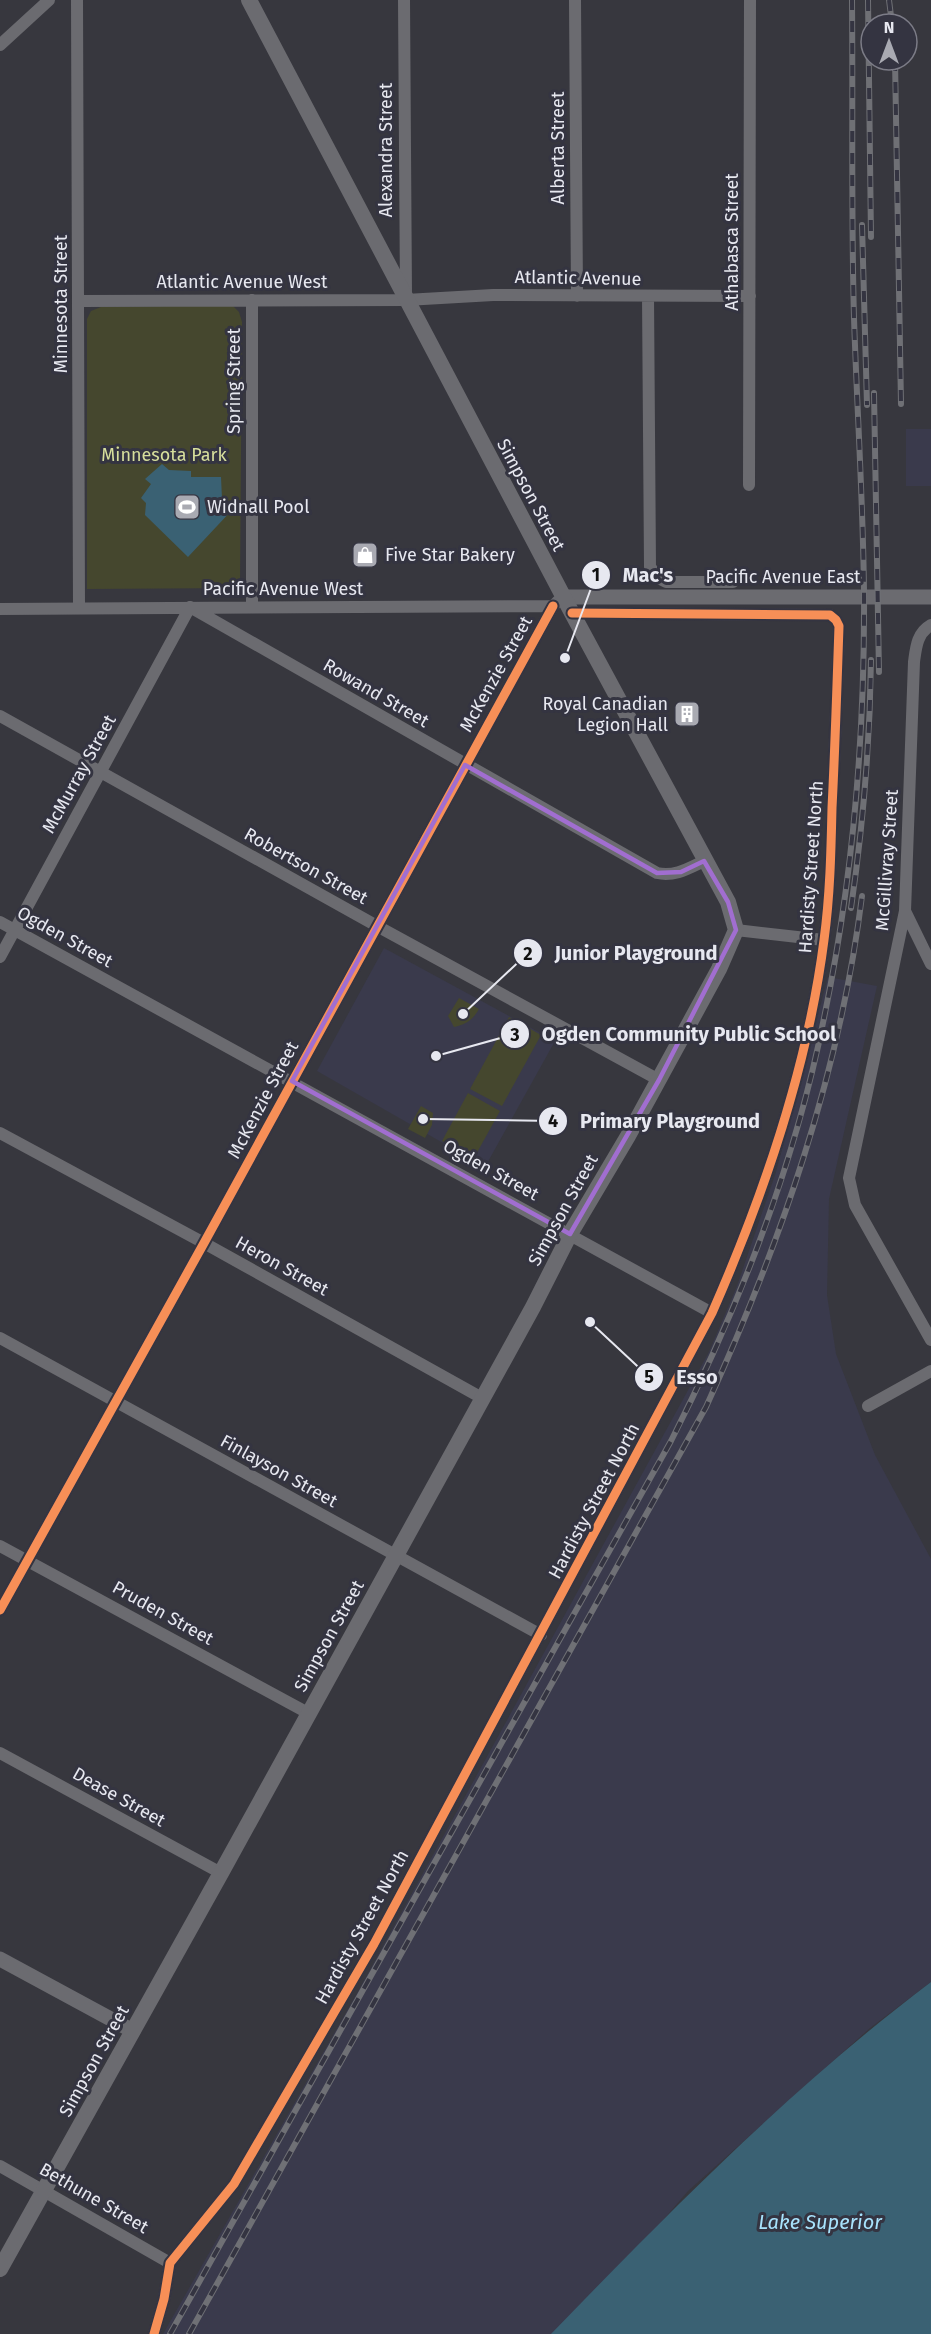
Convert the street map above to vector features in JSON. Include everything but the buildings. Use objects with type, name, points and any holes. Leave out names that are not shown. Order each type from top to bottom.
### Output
[{"type":"main road","name":"Simpson Street","points":[[0,2269],[533,1307],[570,1234],[659,1080],[719,969],[736,930],[728,902],[572,613],[558,601],[406,300],[249,0]]},
{"type":"street","points":[[0,45],[49,0]]},
{"type":"street","name":"Minnesota Street","points":[[77,0],[79,608]]},
{"type":"street","name":"Alexandra Street","points":[[404,0],[406,300]]},
{"type":"street","name":"Alberta Street","points":[[575,0],[577,296]]},
{"type":"street","name":"Athabasca Street","points":[[749,484],[750,0]]},
{"type":"street","name":"Atlantic Avenue","points":[[406,300],[493,295],[750,296]]},
{"type":"street","points":[[648,296],[650,567],[660,579],[666,582],[733,582]]},
{"type":"street","name":"Spring Street","points":[[252,300],[252,606]]},
{"type":"street","name":"Atlantic Avenue West","points":[[79,301],[406,300]]},
{"type":"street","name":"Pacific Avenue East","points":[[558,601],[670,597],[931,597]]},
{"type":"street","name":"Pacific Avenue West","points":[[0,609],[558,601]]},
{"type":"street","name":"McKenzie Street","points":[[0,1610],[116,1403],[465,765],[558,601]]},
{"type":"street","name":"Rowand Street","points":[[190,607],[657,873],[666,875],[681,872],[704,861]]},
{"type":"street","name":"McMurray Street","points":[[0,957],[190,607]]},
{"type":"street","name":"Hardisty Street North","points":[[154,2334],[164,2299],[170,2263],[240,2174],[374,1944],[712,1313],[735,1260],[771,1162],[810,1018],[824,940],[830,872],[839,636],[839,626],[836,620],[830,615],[572,613]]},
{"type":"street","name":"McGillivray Street","points":[[931,625],[924,629],[916,643],[914,662],[905,911],[849,1178],[855,1205],[931,1340]]},
{"type":"street","name":"Robertson Street","points":[[0,716],[376,926],[659,1080]]},
{"type":"street","points":[[905,911],[931,964]]},
{"type":"street","name":"Ogden Street","points":[[0,922],[712,1313]]},
{"type":"street","points":[[736,930],[824,940]]},
{"type":"street","name":"Heron Street","points":[[0,1133],[204,1243],[482,1398]]},
{"type":"street","name":"Finlayson Street","points":[[0,1338],[541,1635]]},
{"type":"street","points":[[868,1406],[931,1371]]},
{"type":"street","name":"Pruden Street","points":[[0,1546],[308,1713]]},
{"type":"street","name":"Dease Street","points":[[0,1753],[221,1873]]},
{"type":"street","points":[[0,1959],[133,2031]]},
{"type":"street","name":"Bethune Street","points":[[0,2166],[170,2263]]},
{"type":"highlighted area","points":[[465,765],[657,873],[681,872],[704,861],[728,902],[736,930],[659,1080],[570,1234],[292,1081]]},
{"type":"shaded area","points":[[906,429],[931,429],[931,486],[906,486]]},
{"type":"shaded area","points":[[384,948],[555,1041],[485,1167],[317,1071]]},
{"type":"shaded area","points":[[828,977],[877,986],[829,1199],[827,1295],[836,1354],[875,1455],[931,1559],[931,1982],[870,2028],[688,2191],[608,2284],[558,2334],[163,2334],[360,1988],[709,1352],[737,1286],[776,1172]]},
{"type":"green space","name":"Minnesota Park","points":[[232,305],[239,312],[242,322],[240,588],[87,589],[87,319],[91,311],[101,307]]},
{"type":"green space","points":[[459,998],[479,1009],[468,1021],[454,1027],[448,1016]]},
{"type":"green space","points":[[509,1017],[541,1035],[502,1106],[470,1089]]},
{"type":"green space","points":[[468,1093],[500,1111],[474,1158],[442,1141]]},
{"type":"green space","points":[[421,1106],[433,1113],[432,1125],[425,1138],[408,1129]]},
{"type":"water","name":"Widnall Pool","points":[[162,464],[169,470],[191,471],[191,477],[221,477],[222,499],[232,510],[188,557],[145,515],[146,503],[141,498],[151,484],[145,479]]},
{"type":"water","name":"Lake Superior","points":[[931,1982],[931,2334],[551,2334],[734,2150],[830,2063]]},
{"type":"railway","points":[[170,2334],[671,1441],[742,1287],[781,1181],[797,1127],[824,1018],[843,913],[855,806],[862,698],[864,591],[853,278],[852,0]]},
{"type":"railway","points":[[868,0],[871,237]]},
{"type":"railway","points":[[889,0],[890,12]]},
{"type":"railway","points":[[895,72],[901,404]]},
{"type":"railway","points":[[862,225],[867,405]]},
{"type":"railway","points":[[874,393],[879,672]]},
{"type":"railway","points":[[851,908],[865,784],[871,660]]},
{"type":"railway","points":[[189,2334],[706,1407],[758,1284],[804,1158],[839,1028],[862,896]]},
{"type":"cycle path","points":[[0,1610],[553,606]]},
{"type":"cycle path","points":[[154,2334],[164,2299],[170,2263],[234,2184],[374,1944],[712,1313],[766,1177],[807,1035],[817,987],[829,890],[839,626],[836,620],[830,615],[572,613]]},
{"type":"place","name":"Widnall Pool","points":[[187,507]]},
{"type":"place","name":"Five Star Bakery","points":[[365,555]]},
{"type":"place","name":"Mac's","points":[[565,658]]},
{"type":"place","name":"Royal Canadian Legion Hall","points":[[687,714]]},
{"type":"place","name":"Junior Playground","points":[[463,1014]]},
{"type":"place","name":"Ogden Community Public School","points":[[436,1056]]},
{"type":"place","name":"Primary Playground","points":[[423,1119]]},
{"type":"place","name":"Esso","points":[[590,1322]]}]
